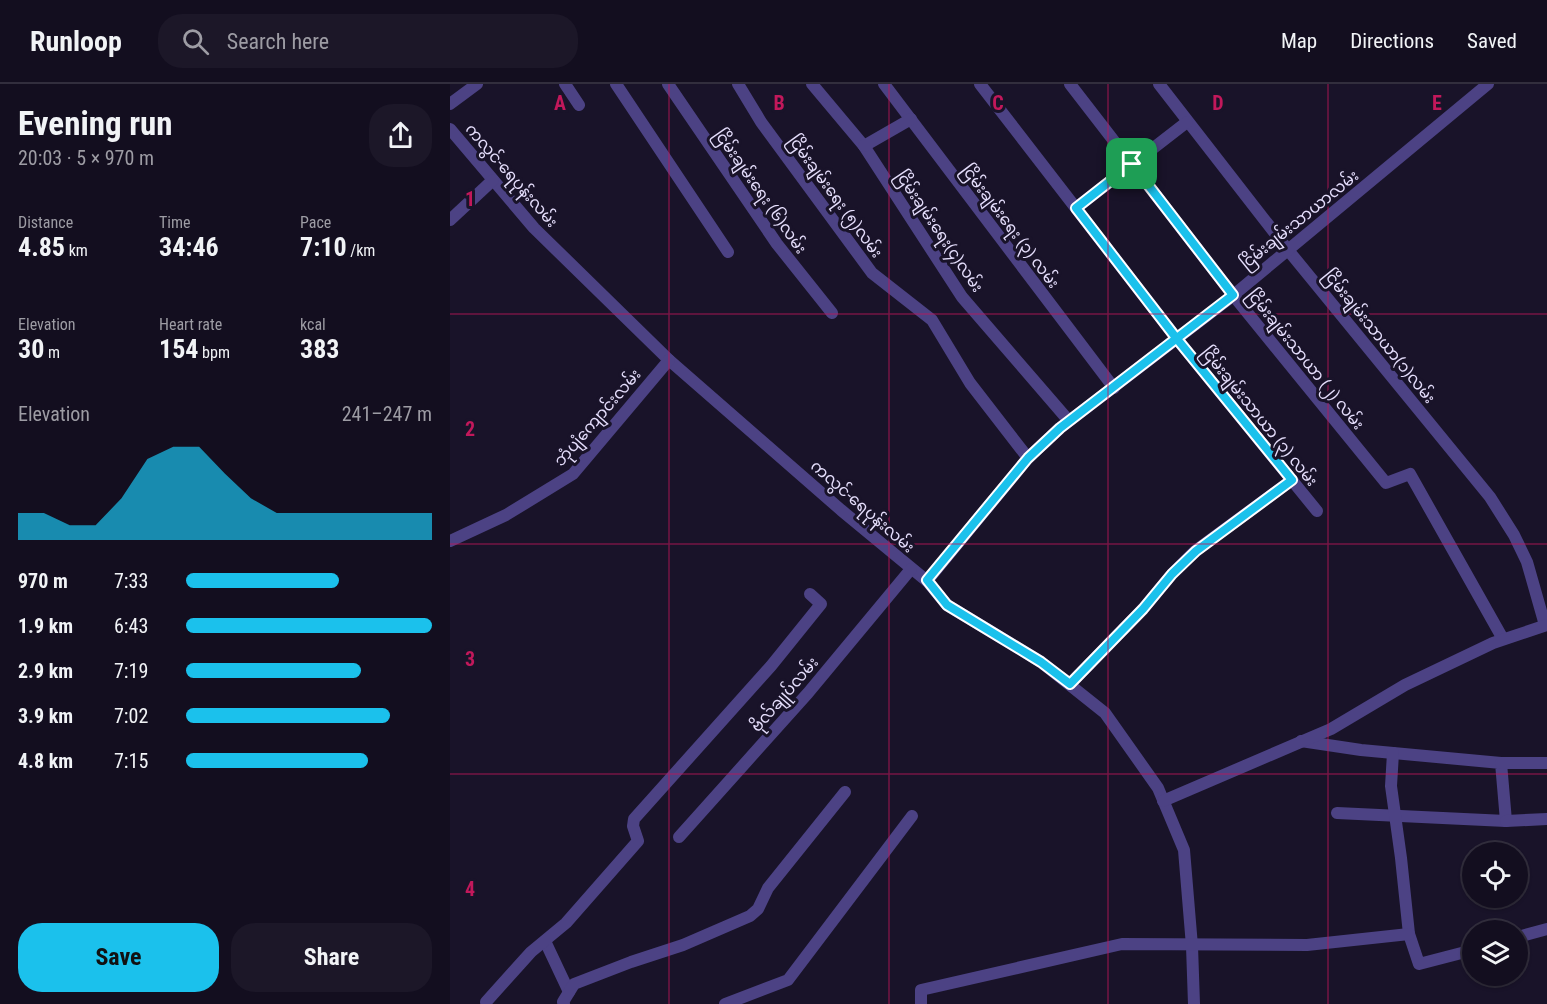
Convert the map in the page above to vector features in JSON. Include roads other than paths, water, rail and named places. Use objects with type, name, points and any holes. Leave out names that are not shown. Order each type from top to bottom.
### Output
[{"type":"street","points":[[450,104],[477,84]]},
{"type":"street","points":[[565,84],[579,105]]},
{"type":"street","points":[[616,84],[728,252]]},
{"type":"street","name":"ငြိမ်းချမ်းရေး (၆)လမ်း","points":[[668,84],[777,244],[832,313]]},
{"type":"street","name":"ငြိမ်းချမ်းရေး (၅)လမ်း","points":[[738,84],[761,122],[872,273],[932,320],[970,383],[1028,458]]},
{"type":"street","name":"ငြိမ်းချမ်းရေး(၄)လမ်း","points":[[812,84],[864,146],[962,297],[1069,421]]},
{"type":"street","name":"ငြိမ်းချမ်းရေး (၃) လမ်း","points":[[884,84],[1114,388]]},
{"type":"street","name":"ငြိမ်းချမ်းသာယာ (၃) လမ်း","points":[[980,84],[1177,339],[1317,511]]},
{"type":"street","name":"ငြိမ်းချမ်းသာယာ (၂) လမ်း","points":[[1070,84],[1233,295],[1386,483],[1410,474],[1503,639]]},
{"type":"street","name":"ငြိမ်းချမ်းသာယာ(၁)လမ်း","points":[[1158,84],[1288,250],[1490,497],[1514,535],[1527,562],[1546,625]]},
{"type":"street","name":"ငြိမ်းချမ်းသာယာလမ်း","points":[[927,580],[1028,458],[1069,421],[1233,295],[1488,84]]},
{"type":"street","points":[[864,146],[911,119]]},
{"type":"street","points":[[1076,208],[1187,122]]},
{"type":"street","name":"ကလွင်-ရေပုန်းလမ်း","points":[[450,129],[534,228],[669,360],[911,569],[927,580],[947,605],[1041,662],[1105,713],[1158,788],[1184,850],[1194,1004]]},
{"type":"street","points":[[450,220],[493,180]]},
{"type":"street","name":"ဘုံပျံကျောင်းလမ်း","points":[[450,541],[506,515],[573,474],[669,360]]},
{"type":"street","points":[[1070,684],[1196,551],[1292,480]]},
{"type":"street","name":"ဗိုလ်ချုပ်လမ်း","points":[[679,837],[808,693],[911,569]]},
{"type":"street","points":[[485,1003],[531,952],[566,923],[638,841],[633,826],[634,819],[771,666],[821,604],[810,594]]},
{"type":"street","points":[[1163,801],[1331,729],[1406,685],[1503,639],[1546,625]]},
{"type":"street","points":[[1301,741],[1361,750],[1501,763],[1547,763]]},
{"type":"street","points":[[1393,753],[1391,786],[1408,934],[1419,964],[1462,953]]},
{"type":"street","points":[[1501,763],[1506,821]]},
{"type":"street","points":[[564,1004],[574,984],[683,945],[750,916],[758,909],[768,888],[845,792]]},
{"type":"street","points":[[1336,813],[1506,821],[1547,819]]},
{"type":"street","points":[[725,1004],[788,980],[912,816]]},
{"type":"street","points":[[1528,934],[1547,929]]},
{"type":"street","points":[[921,1004],[921,990],[1122,944],[1307,945],[1408,934]]},
{"type":"street","points":[[545,940],[569,992]]}]
